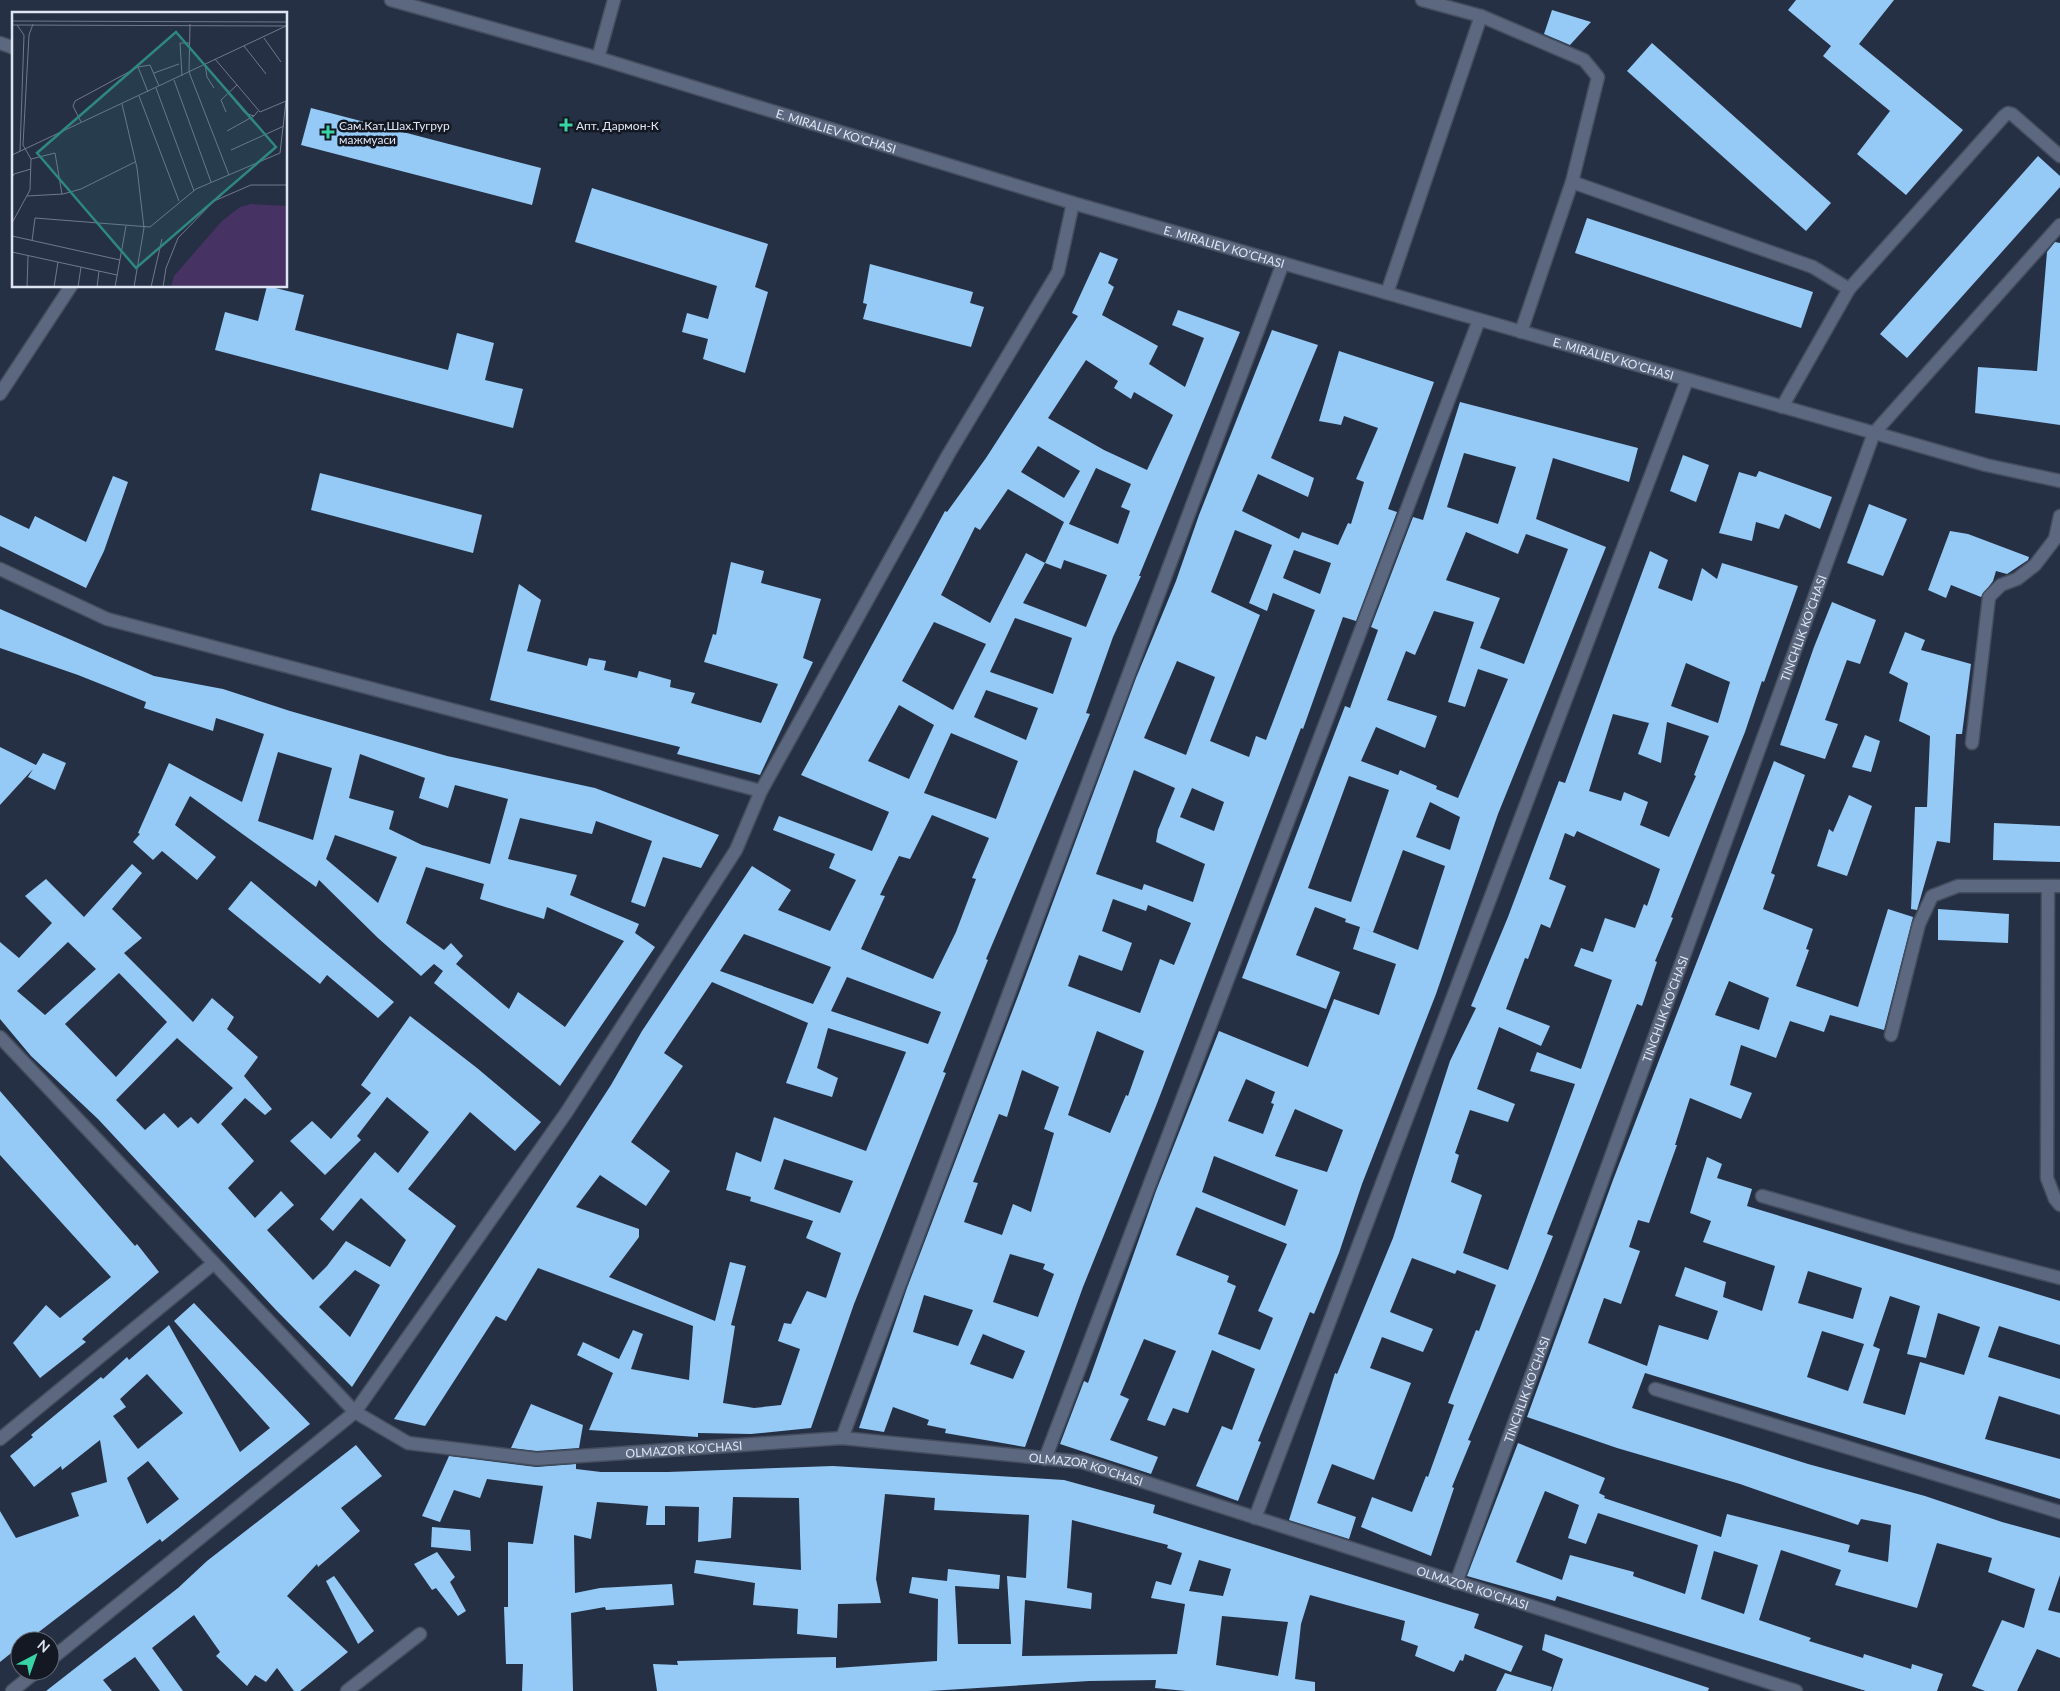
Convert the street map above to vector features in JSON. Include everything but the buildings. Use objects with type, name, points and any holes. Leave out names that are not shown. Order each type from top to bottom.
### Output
[{"type":"street","name":"E. MIRALIEV KO'CHASI","points":[[391,0],[598,58],[1073,204],[1986,465],[2060,481]]},
{"type":"street","points":[[598,58],[614,0]]},
{"type":"street","points":[[1422,0],[1481,16],[1584,60],[1598,76],[1572,182],[1520,332]]},
{"type":"street","points":[[1387,294],[1481,16]]},
{"type":"street","points":[[0,42],[12,47]]},
{"type":"street","points":[[1782,407],[1848,289],[2008,113],[2012,114],[2060,156]]},
{"type":"street","points":[[1572,182],[1813,267],[1848,289]]},
{"type":"street","points":[[60,1652],[354,1412],[566,1113],[736,850],[761,791],[948,455],[1058,272],[1073,204]]},
{"type":"street","points":[[1874,433],[2060,225]]},
{"type":"street","points":[[842,1438],[1283,264]]},
{"type":"street","points":[[0,394],[70,288]]},
{"type":"street","points":[[1045,1459],[1479,320]]},
{"type":"street","points":[[1255,1518],[1687,380]]},
{"type":"street","name":"TINCHLIK KO’CHASI","points":[[1456,1583],[1874,433]]},
{"type":"street","points":[[1972,743],[1989,597],[2001,585],[2018,579],[2035,565],[2055,539],[2060,516]]},
{"type":"street","points":[[0,569],[107,619],[761,791]]},
{"type":"street","points":[[1891,1035],[1919,924],[1932,896],[1958,886],[2054,886],[2048,1178],[2055,1199],[2060,1205]]},
{"type":"street","name":"OLMAZOR KO'CHASI","points":[[0,1037],[354,1412],[408,1443],[537,1459],[842,1438],[1082,1462],[1796,1691]]},
{"type":"street","points":[[1762,1196],[1908,1238],[2060,1278]]},
{"type":"street","points":[[0,1439],[214,1263]]},
{"type":"street","points":[[1654,1389],[2060,1512]]},
{"type":"street","points":[[347,1691],[420,1634]]},
{"type":"street","points":[[12,1691],[24,1681]]},
{"type":"place","name":"Апт. Дармон-К","points":[[566,125]]},
{"type":"place","name":"Сам.Кат.Шах.Тугрур мажмуаси","points":[[328,132]]}]
